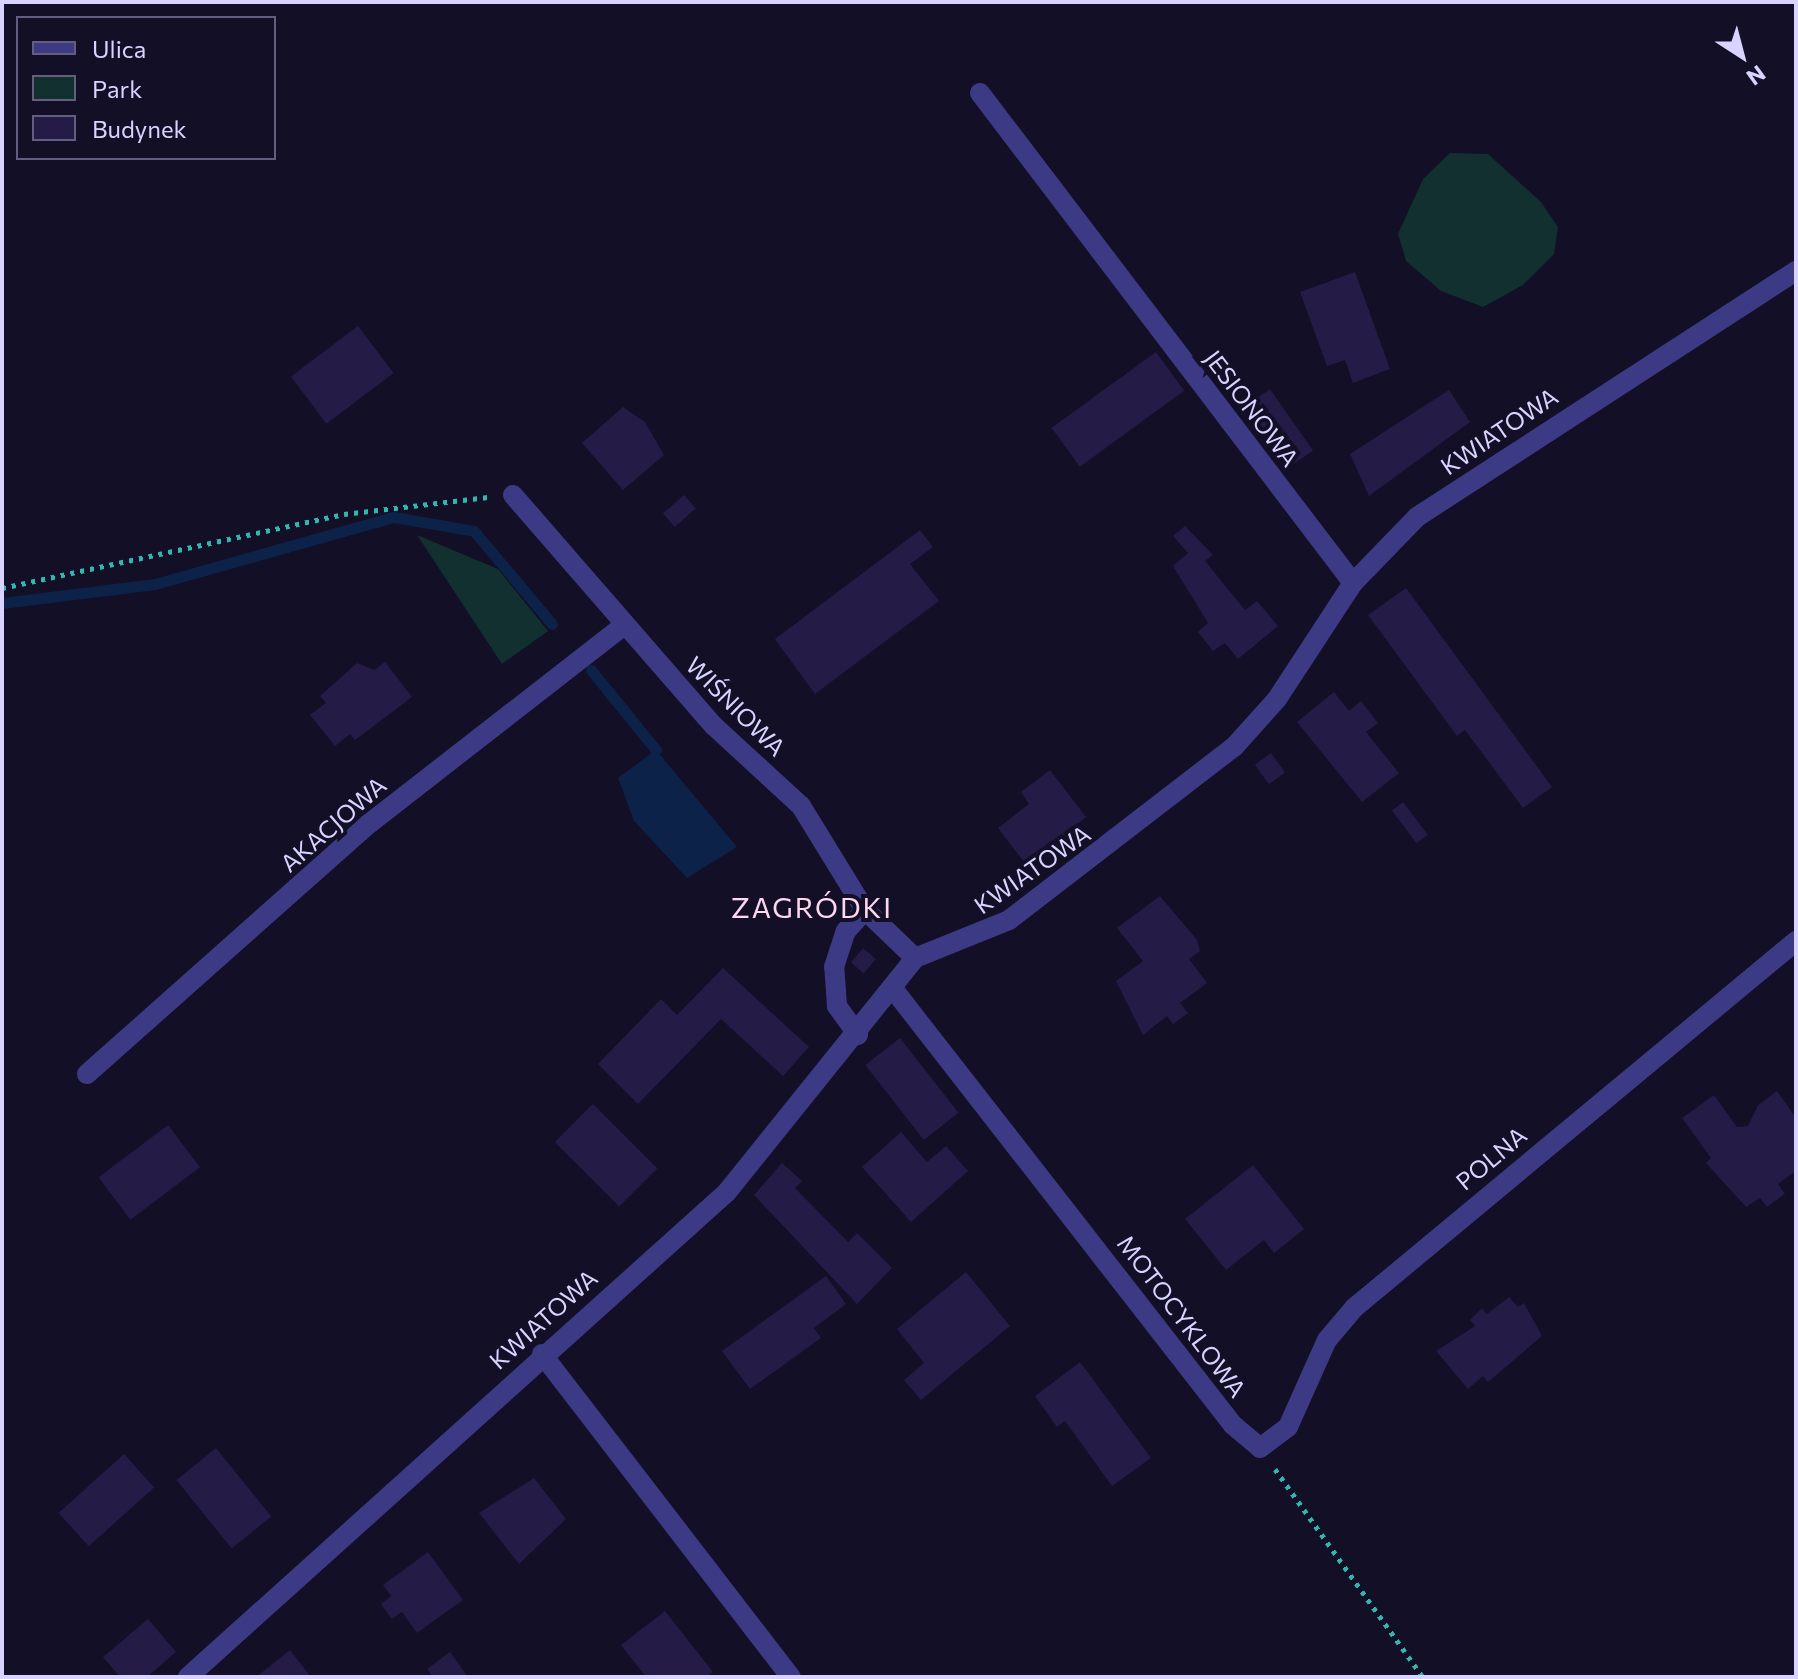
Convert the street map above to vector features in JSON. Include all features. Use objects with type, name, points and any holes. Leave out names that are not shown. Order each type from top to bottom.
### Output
[{"type":"street","name":"JESIONOWA","points":[[980,93],[1353,583]]},
{"type":"street","name":"KWIATOWA","points":[[188,1677],[542,1354],[727,1192],[858,1035],[915,958],[1009,920],[1234,747],[1277,699],[1353,583],[1417,517],[1796,271]]},
{"type":"street","name":"WIŚNIOWA","points":[[513,495],[623,626],[714,726],[801,806],[865,910],[915,958]]},
{"type":"street","name":"AKACJOWA","points":[[87,1074],[370,823],[623,626]]},
{"type":"street","points":[[858,1035],[837,1006],[834,967],[846,931],[865,910]]},
{"type":"street","name":"POLNA","points":[[1260,1448],[1288,1427],[1327,1340],[1354,1308],[1796,941]]},
{"type":"street","name":"MOTOCYKLOWA","points":[[894,990],[1233,1425],[1260,1448]]},
{"type":"street","points":[[542,1354],[791,1677]]},
{"type":"path","points":[[2,588],[344,514],[513,495]]},
{"type":"path","points":[[1260,1448],[1423,1677]]},
{"type":"green space","points":[[1450,153],[1488,154],[1541,202],[1558,227],[1554,254],[1523,285],[1483,307],[1441,291],[1406,261],[1398,234],[1423,179]]},
{"type":"green space","points":[[417,535],[498,569],[548,631],[502,664]]},
{"type":"water","points":[[656,750],[737,847],[687,878],[634,821],[618,778]]},
{"type":"building","points":[[1355,272],[1390,369],[1353,383],[1345,360],[1327,366],[1300,292]]},
{"type":"building","points":[[358,326],[394,373],[326,424],[291,377]]},
{"type":"building","points":[[1156,352],[1184,391],[1080,467],[1052,428]]},
{"type":"building","points":[[1270,389],[1313,450],[1290,466],[1247,405]]},
{"type":"building","points":[[1449,390],[1470,422],[1369,496],[1350,454]]},
{"type":"building","points":[[623,407],[645,422],[664,455],[623,490],[582,443]]},
{"type":"building","points":[[684,495],[696,509],[675,527],[663,513]]},
{"type":"building","points":[[1185,526],[1213,555],[1205,561],[1245,610],[1257,601],[1278,626],[1238,659],[1225,643],[1213,651],[1198,632],[1208,623],[1173,566],[1188,553],[1173,536]]},
{"type":"building","points":[[920,530],[933,547],[910,564],[939,601],[815,694],[775,639]]},
{"type":"building","points":[[1406,588],[1552,787],[1523,808],[1465,730],[1457,736],[1368,615]]},
{"type":"building","points":[[385,662],[412,697],[355,740],[350,734],[335,746],[310,715],[326,703],[320,696],[357,663],[374,670]]},
{"type":"building","points":[[1334,692],[1349,711],[1361,701],[1378,723],[1366,732],[1399,773],[1362,802],[1297,722]]},
{"type":"building","points":[[1271,753],[1285,772],[1269,784],[1255,765]]},
{"type":"building","points":[[1050,770],[1086,817],[1027,866],[998,828],[1029,804],[1021,792]]},
{"type":"building","points":[[1403,802],[1428,835],[1416,843],[1392,810]]},
{"type":"building","points":[[1160,896],[1197,940],[1200,951],[1189,959],[1207,983],[1180,1003],[1188,1013],[1173,1024],[1167,1016],[1143,1035],[1116,981],[1143,961],[1117,928]]},
{"type":"building","points":[[863,948],[876,959],[864,973],[851,963]]},
{"type":"building","points":[[723,968],[809,1047],[783,1076],[721,1019],[638,1104],[598,1064],[661,999],[677,1015]]},
{"type":"building","points":[[900,1038],[958,1113],[924,1140],[865,1065]]},
{"type":"building","points":[[1777,1091],[1796,1118],[1796,1171],[1778,1184],[1785,1194],[1767,1207],[1760,1198],[1746,1207],[1706,1163],[1711,1158],[1682,1118],[1714,1095],[1737,1127],[1748,1126],[1758,1105]]},
{"type":"building","points":[[593,1104],[657,1168],[619,1207],[555,1142]]},
{"type":"building","points":[[168,1125],[200,1167],[130,1220],[99,1177]]},
{"type":"building","points":[[901,1132],[927,1162],[946,1146],[968,1171],[911,1222],[862,1167]]},
{"type":"building","points":[[782,1163],[802,1181],[795,1188],[848,1242],[857,1233],[892,1268],[857,1304],[754,1195]]},
{"type":"building","points":[[1253,1165],[1304,1229],[1274,1253],[1264,1240],[1226,1270],[1185,1219]]},
{"type":"building","points":[[966,1272],[1010,1326],[921,1400],[904,1380],[924,1363],[897,1329]]},
{"type":"building","points":[[826,1276],[846,1304],[814,1328],[821,1338],[750,1389],[722,1351]]},
{"type":"building","points":[[1509,1297],[1518,1307],[1524,1303],[1542,1336],[1488,1382],[1483,1376],[1468,1389],[1436,1351],[1475,1326],[1470,1320],[1482,1308],[1487,1314]]},
{"type":"building","points":[[1080,1362],[1151,1458],[1112,1486],[1065,1421],[1057,1427],[1035,1396]]},
{"type":"building","points":[[216,1448],[271,1516],[232,1548],[176,1480]]},
{"type":"building","points":[[124,1454],[154,1487],[89,1546],[59,1513]]},
{"type":"building","points":[[534,1478],[566,1519],[519,1564],[479,1513]]},
{"type":"building","points":[[428,1552],[463,1600],[417,1633],[402,1612],[392,1619],[381,1604],[391,1596],[383,1585]]},
{"type":"building","points":[[665,1611],[713,1672],[706,1677],[646,1677],[621,1645]]},
{"type":"building","points":[[148,1619],[176,1652],[147,1677],[120,1677],[103,1657]]},
{"type":"building","points":[[290,1650],[311,1677],[256,1677]]},
{"type":"building","points":[[450,1652],[468,1677],[433,1677],[427,1669]]},
{"type":"waterway","points":[[2,603],[155,584],[394,517],[474,531],[552,624]]},
{"type":"waterway","points":[[591,670],[656,750]]},
{"type":"district","name":"ZAGRÓDKI","points":[[812,907]]}]
